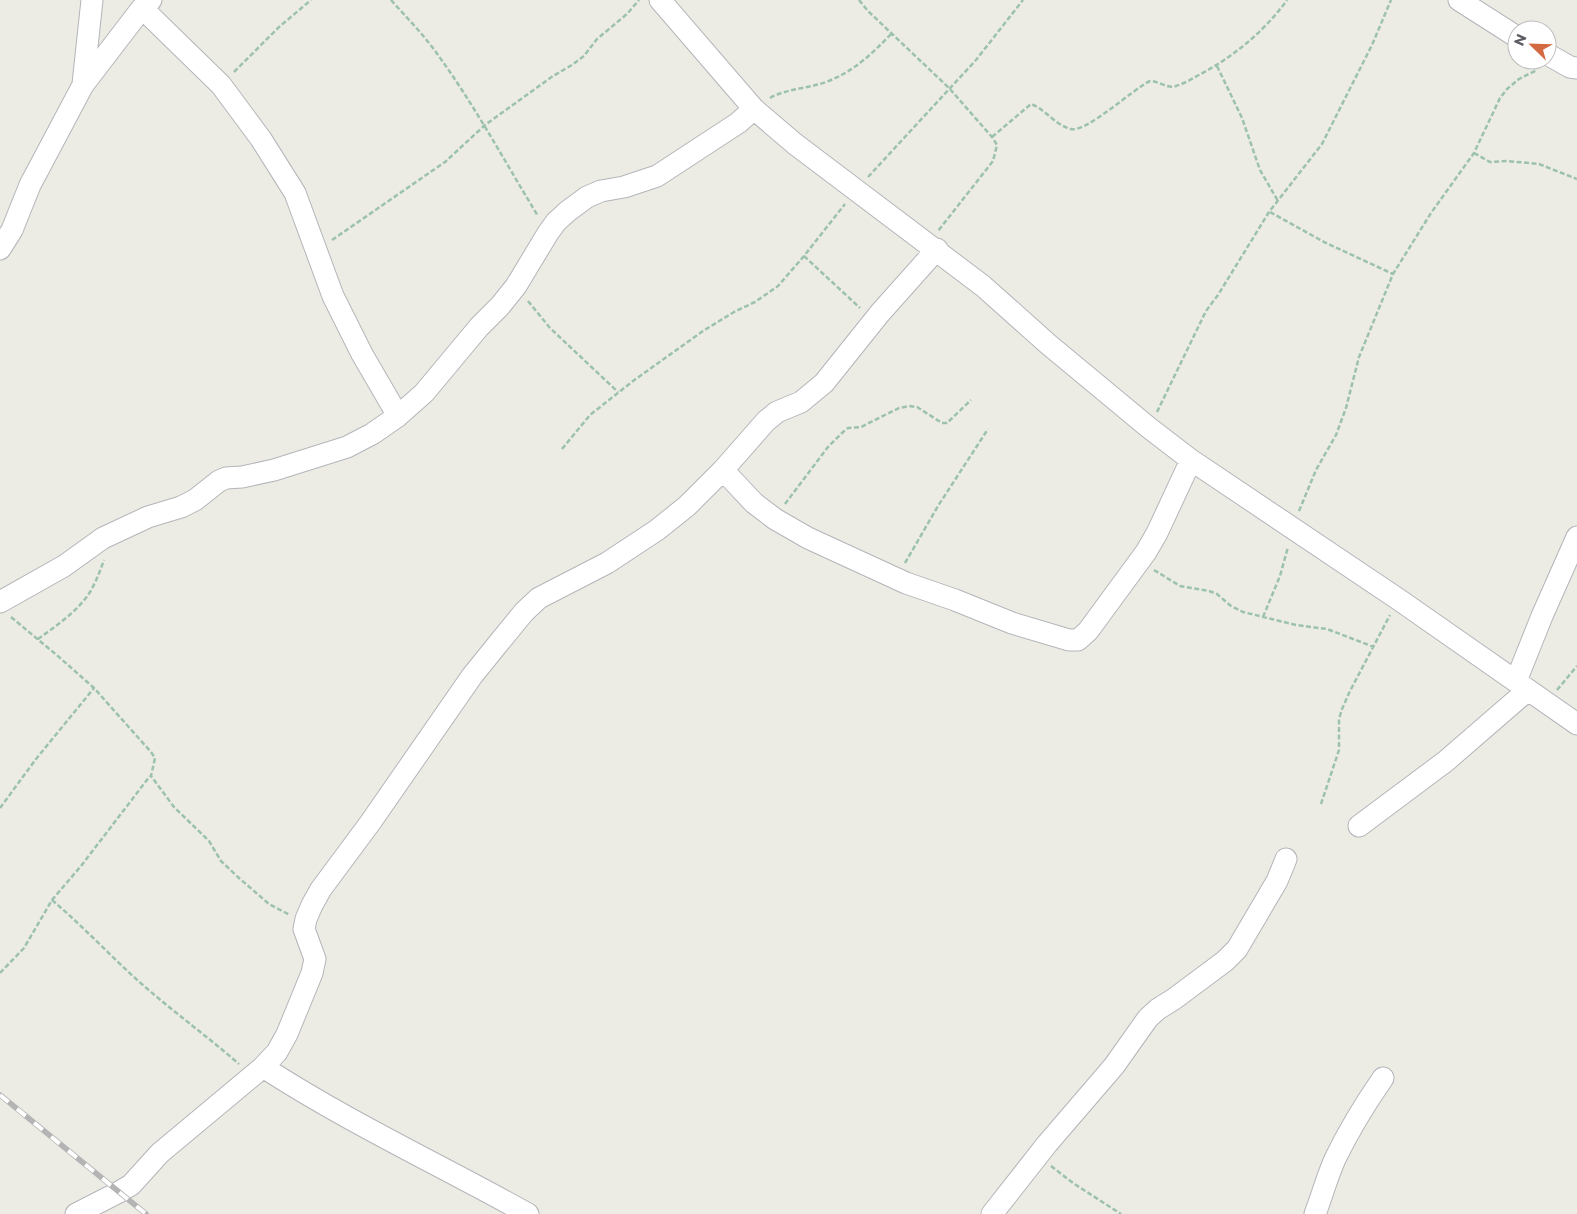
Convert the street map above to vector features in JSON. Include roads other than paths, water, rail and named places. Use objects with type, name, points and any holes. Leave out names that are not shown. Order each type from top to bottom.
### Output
[{"type":"street","points":[[83,85],[92,0]]},
{"type":"street","points":[[660,0],[754,109],[795,144],[983,286],[1048,344],[1148,427],[1191,460],[1398,599],[1577,724]]},
{"type":"street","points":[[1459,0],[1507,30]]},
{"type":"street","points":[[0,250],[12,230],[30,185],[83,85],[147,4],[221,85],[261,140],[295,193],[333,296],[362,354],[398,416]]},
{"type":"street","points":[[1557,60],[1577,68]]},
{"type":"street","points":[[4,608],[103,538],[148,517],[181,507],[195,500],[219,481],[226,478],[242,477],[274,470],[347,447],[360,441],[398,416],[424,392],[516,286],[556,222],[588,197],[601,191],[624,187],[657,176],[738,123],[754,109]]},
{"type":"street","points":[[76,1214],[131,1184],[160,1153],[258,1071],[277,1052],[287,1034],[312,973],[315,959],[304,929],[312,905],[321,889],[381,809],[472,676],[524,612],[539,598],[607,563],[657,530],[687,506],[723,470],[766,421],[777,412],[801,402],[824,383],[932,246]]},
{"type":"street","points":[[723,470],[754,503],[808,538],[896,578],[1012,623],[1069,640],[1078,640],[1088,631],[1140,561],[1157,533],[1191,460]]},
{"type":"street","points":[[1359,826],[1446,761],[1522,685],[1542,616],[1577,537]]},
{"type":"street","points":[[992,1214],[1114,1066],[1148,1018],[1225,961],[1238,949],[1276,881],[1286,859]]},
{"type":"street","points":[[258,1071],[528,1214]]},
{"type":"street","points":[[1315,1214],[1335,1160],[1358,1115],[1383,1078]]},
{"type":"railway","points":[[0,1095],[146,1214]]}]
